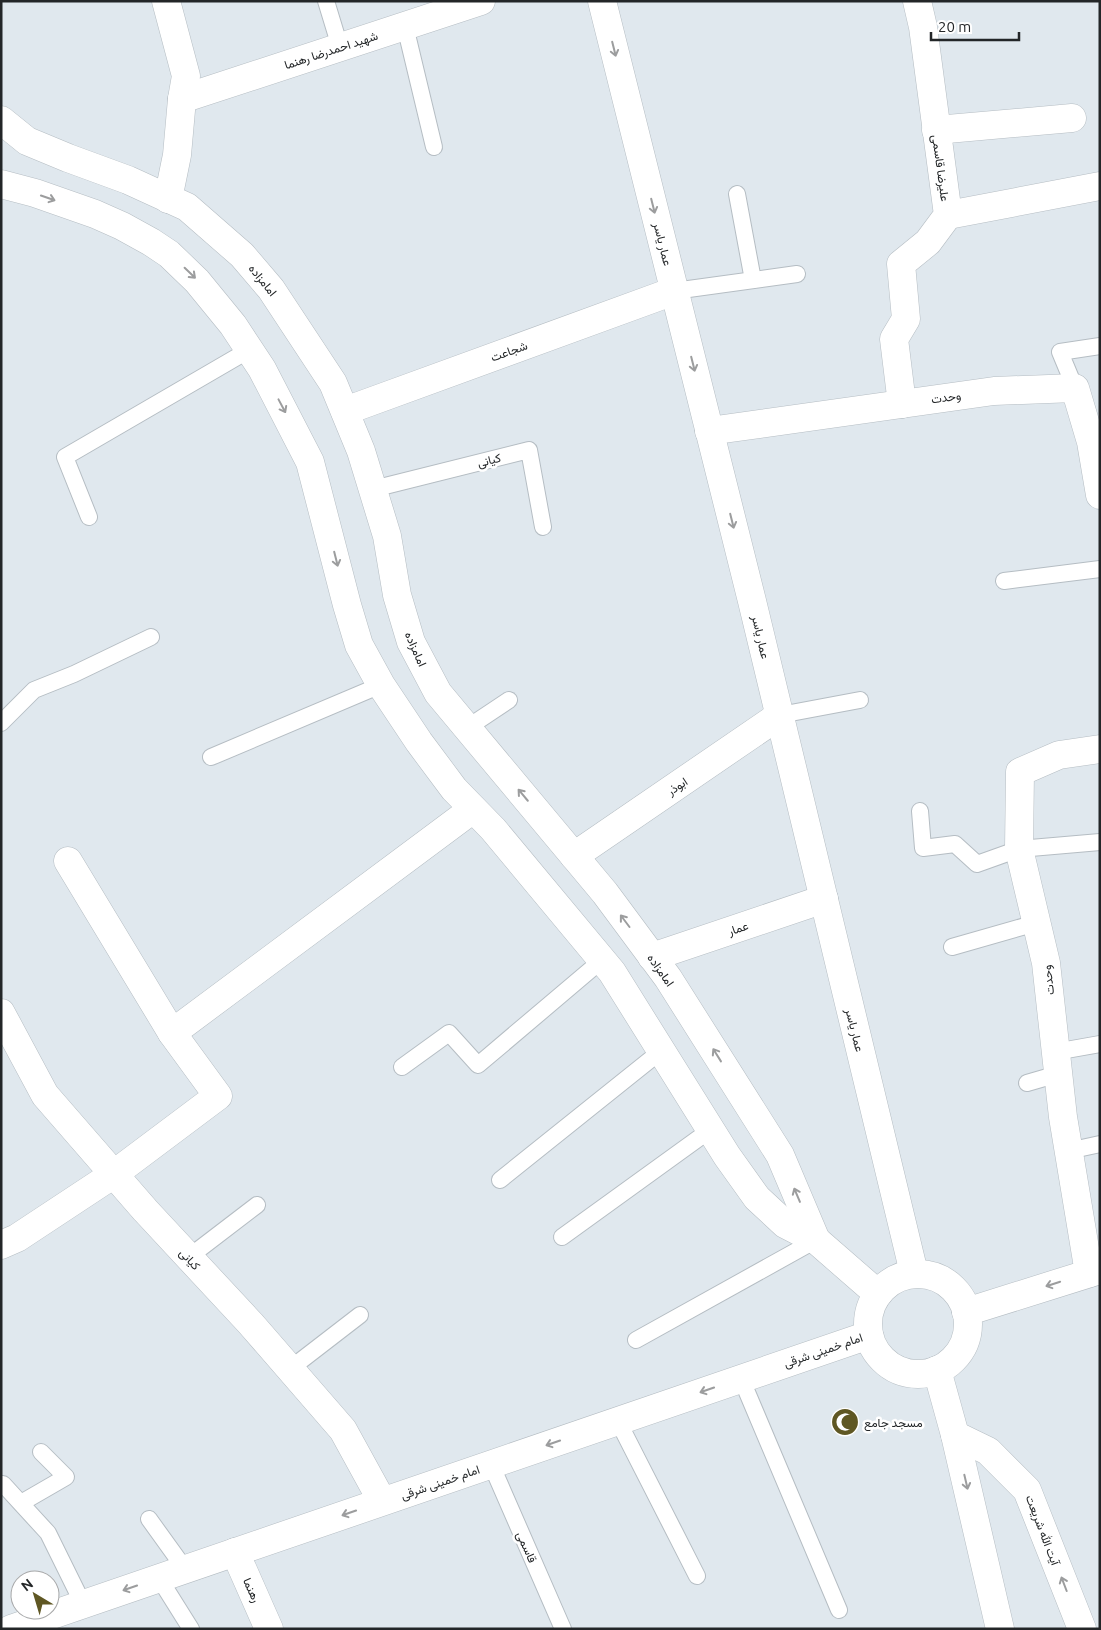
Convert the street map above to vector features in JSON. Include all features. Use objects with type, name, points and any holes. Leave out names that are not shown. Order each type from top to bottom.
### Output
[{"type":"street","points":[[166,1],[186,76],[182,99],[178,155],[168,198]]},
{"type":"street","name":"عمار یاسر","points":[[602,1],[780,716],[914,1273]]},
{"type":"street","name":"علیرضا قاسمی","points":[[902,404],[894,340],[906,319],[901,264],[928,242],[948,215],[923,27],[917,1]]},
{"type":"street","name":"شهید احمدرضا رهنما","points":[[182,99],[479,2]]},
{"type":"street","points":[[936,130],[1072,118]]},
{"type":"street","name":"امامزاده","points":[[1,120],[27,141],[128,180],[187,207],[242,255],[271,289],[333,384],[345,411],[361,451],[387,536],[397,595],[411,642],[438,694],[605,893],[668,978],[780,1155],[816,1240]]},
{"type":"street","name":"امامزاده","points":[[1,184],[35,193],[94,214],[122,226],[170,254],[198,281],[233,325],[262,369],[310,462],[359,645],[380,685],[454,789],[493,829],[612,972],[710,1130],[757,1198],[785,1224],[816,1240],[878,1294]]},
{"type":"street","points":[[948,215],[1100,186]]},
{"type":"street","name":"شجاعت","points":[[345,411],[674,291]]},
{"type":"street","points":[[1075,388],[1097,466],[1100,495]]},
{"type":"street","name":"وحدت","points":[[709,431],[994,391],[1075,388]]},
{"type":"street","name":"ابوذر","points":[[574,856],[780,716]]},
{"type":"street","name":"وحدت","points":[[1094,1271],[1068,1151],[1046,963],[1018,849],[1020,772],[1059,755],[1100,749]]},
{"type":"street","points":[[172,1033],[473,808]]},
{"type":"street","points":[[1,1245],[17,1238],[114,1174],[218,1096],[172,1033],[68,861]]},
{"type":"street","name":"عمار","points":[[652,956],[824,899]]},
{"type":"street","name":"کیانی","points":[[1,1013],[45,1095],[114,1174],[251,1324],[343,1430],[382,1501]]},
{"type":"street","points":[[966,1312],[1094,1271]]},
{"type":"street","points":[[914,1273],[944,1280],[956,1291],[965,1304],[968,1320],[967,1335],[961,1350],[950,1362],[937,1370],[920,1374],[902,1372],[887,1364],[876,1351],[869,1335],[868,1317],[873,1301],[878,1294],[898,1277],[914,1273]]},
{"type":"street","name":"امام خمینی شرقی","points":[[11,1629],[59,1621],[83,1604],[869,1335]]},
{"type":"street","points":[[937,1370],[955,1434],[1000,1629]]},
{"type":"street","name":"آیت الله شریعت","points":[[955,1434],[988,1451],[1027,1490],[1082,1629]]},
{"type":"street","name":"رهنما","points":[[235,1552],[269,1629]]},
{"type":"lane","points":[[326,1],[340,47]]},
{"type":"lane","points":[[405,26],[434,146]]},
{"type":"lane","points":[[737,194],[753,280]]},
{"type":"lane","points":[[674,291],[797,274]]},
{"type":"lane","points":[[1075,388],[1060,352],[1100,346]]},
{"type":"lane","points":[[89,517],[65,457],[249,350]]},
{"type":"lane","name":"کیانی","points":[[373,490],[529,450],[542,527]]},
{"type":"lane","points":[[1004,581],[1100,569]]},
{"type":"lane","points":[[1,723],[34,690],[74,674],[152,637]]},
{"type":"lane","points":[[211,757],[380,685]]},
{"type":"lane","points":[[467,728],[508,700]]},
{"type":"lane","points":[[780,716],[860,700]]},
{"type":"lane","points":[[920,811],[923,848],[955,844],[977,864],[1018,849],[1100,842]]},
{"type":"lane","points":[[952,947],[1036,923]]},
{"type":"lane","points":[[402,1067],[449,1033],[478,1065],[602,960]]},
{"type":"lane","points":[[1027,1083],[1057,1063],[1100,1044]]},
{"type":"lane","points":[[500,1180],[661,1051]]},
{"type":"lane","points":[[562,1237],[710,1130]]},
{"type":"lane","points":[[1068,1151],[1100,1144]]},
{"type":"lane","points":[[189,1257],[257,1205]]},
{"type":"lane","points":[[636,1340],[816,1240]]},
{"type":"lane","points":[[290,1369],[360,1315]]},
{"type":"lane","points":[[741,1378],[839,1610]]},
{"type":"lane","points":[[618,1421],[697,1576]]},
{"type":"lane","points":[[21,1503],[66,1477],[41,1452]]},
{"type":"lane","name":"قاسمی","points":[[491,1464],[563,1629]]},
{"type":"lane","points":[[1,1484],[48,1533],[83,1604]]},
{"type":"lane","points":[[149,1519],[185,1569]]},
{"type":"lane","points":[[159,1578],[191,1629]]},
{"type":"place","name":"مسجد جامع","points":[[845,1422]]}]
